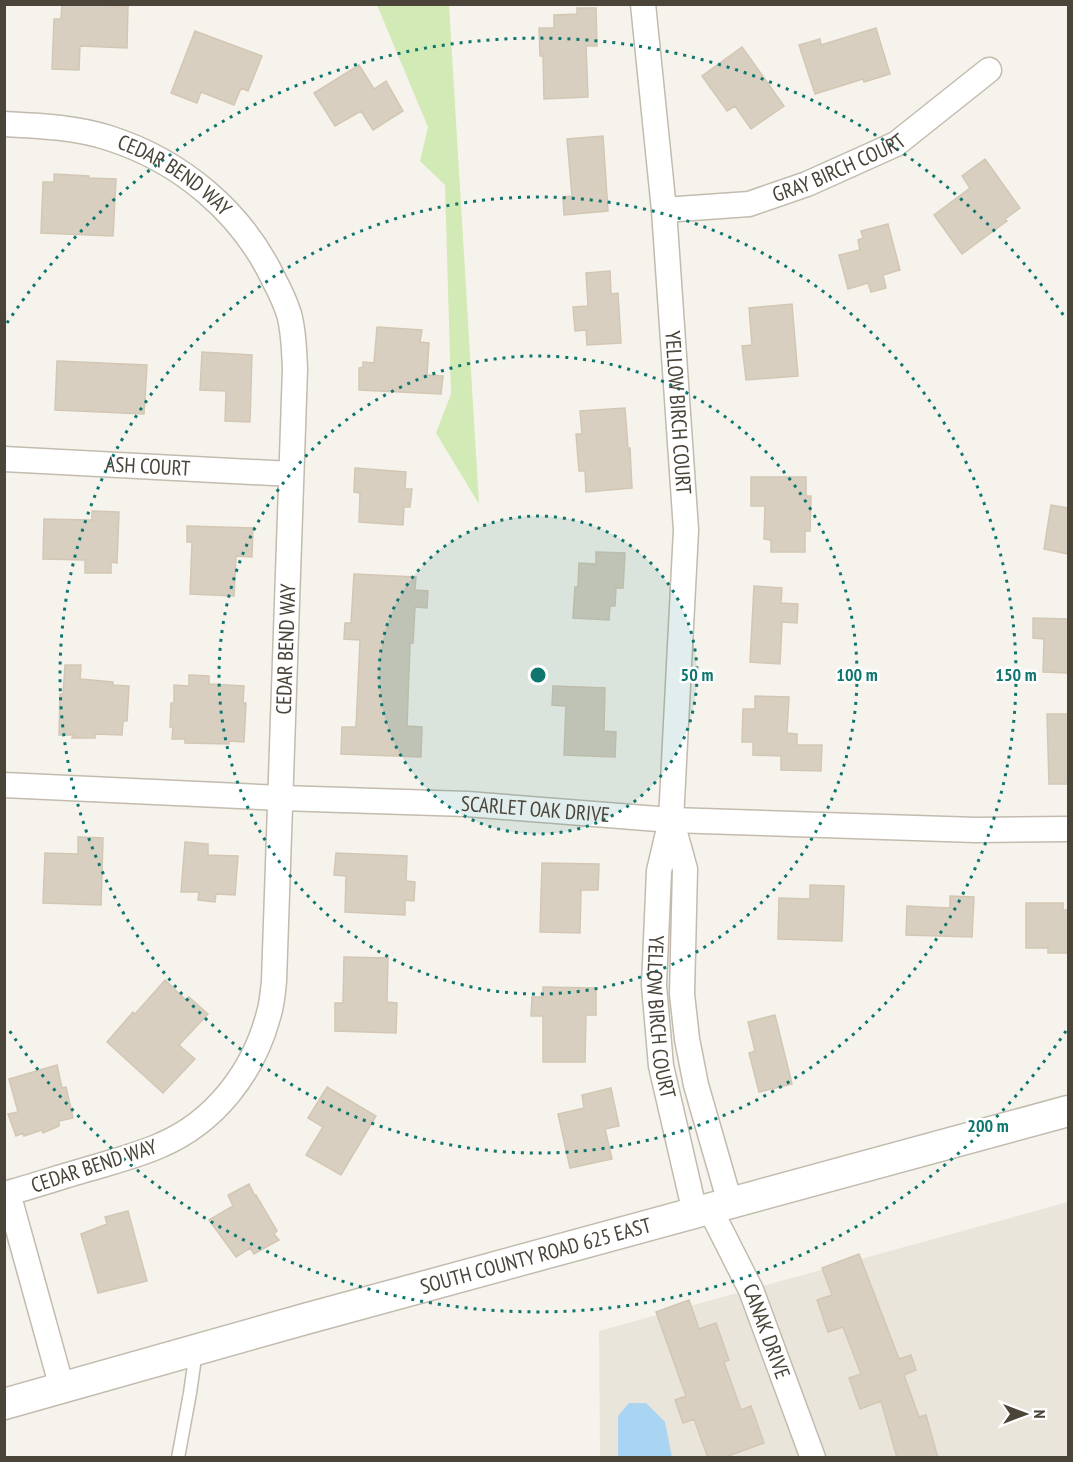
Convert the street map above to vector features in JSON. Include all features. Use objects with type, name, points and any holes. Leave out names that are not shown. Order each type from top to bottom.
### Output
[{"type":"street","name":"YELLOW BIRCH COURT","points":[[643,4],[664,210],[686,530],[671,819],[659,871],[654,985],[661,1066],[712,1208]]},
{"type":"street","name":"GRAY BIRCH COURT","points":[[664,210],[749,204],[807,184],[896,144],[989,70]]},
{"type":"street","name":"CEDAR BEND WAY","points":[[4,124],[61,128],[85,132],[130,145],[192,180],[211,195],[243,230],[261,255],[285,303],[294,342],[281,798],[274,981],[269,1015],[258,1048],[241,1078],[219,1105],[193,1127],[163,1145],[130,1157],[6,1193],[63,1388]]},
{"type":"street","name":"ASH COURT","points":[[4,459],[291,474]]},
{"type":"street","name":"SCARLET OAK DRIVE","points":[[4,785],[467,804],[671,819],[976,830],[1068,830]]},
{"type":"street","name":"YELLOW BIRCH COURT","points":[[671,819],[685,869],[682,994],[712,1208]]},
{"type":"street","name":"SOUTH COUNTY ROAD 625 EAST","points":[[4,1404],[305,1319],[1068,1111]]},
{"type":"street","name":"CANAK DRIVE","points":[[712,1208],[751,1290],[813,1458]]},
{"type":"lane","points":[[178,1458],[195,1351]]},
{"type":"shaded area","points":[[1068,1202],[1068,1457],[600,1457],[599,1331]]},
{"type":"green space","points":[[377,5],[449,5],[479,504],[436,433],[451,394],[445,185],[420,161],[428,127]]},
{"type":"water","points":[[629,1403],[646,1403],[665,1422],[672,1457],[618,1457],[618,1416]]},
{"type":"building","points":[[62,4],[128,6],[127,48],[80,46],[79,70],[52,69],[54,19],[61,19]]},
{"type":"building","points":[[577,8],[596,8],[597,46],[586,46],[588,97],[544,99],[543,56],[540,56],[539,28],[554,28],[554,15],[577,14]]},
{"type":"building","points":[[876,28],[890,74],[864,82],[863,79],[815,94],[799,45],[820,39],[821,45]]},
{"type":"building","points":[[195,31],[262,56],[248,91],[241,88],[234,105],[201,92],[197,103],[171,93]]},
{"type":"building","points":[[742,47],[784,106],[751,129],[735,106],[727,111],[702,76]]},
{"type":"building","points":[[359,65],[374,89],[386,81],[403,111],[373,130],[361,111],[335,126],[314,93]]},
{"type":"building","points":[[603,136],[608,211],[564,215],[563,197],[572,196],[567,139]]},
{"type":"building","points":[[985,159],[1020,208],[1005,219],[1007,221],[962,254],[934,215],[970,188],[962,176]]},
{"type":"building","points":[[54,174],[116,179],[113,236],[41,233],[43,182],[54,182]]},
{"type":"building","points":[[888,224],[900,270],[883,275],[886,288],[871,292],[868,283],[848,289],[839,255],[860,250],[858,240],[863,238],[861,231]]},
{"type":"building","points":[[610,271],[611,294],[618,293],[621,343],[587,345],[586,330],[575,331],[573,307],[588,306],[586,273]]},
{"type":"building","points":[[792,304],[798,376],[746,380],[742,346],[752,345],[749,308]]},
{"type":"building","points":[[377,327],[422,330],[420,342],[429,343],[427,375],[443,376],[441,394],[359,390],[359,368],[363,367],[363,362],[374,363]]},
{"type":"building","points":[[202,352],[252,355],[250,422],[225,421],[226,391],[200,390]]},
{"type":"building","points":[[57,361],[147,365],[144,414],[55,410]]},
{"type":"building","points":[[625,408],[632,488],[586,492],[585,471],[579,471],[576,434],[582,434],[580,411]]},
{"type":"building","points":[[355,468],[406,472],[405,489],[412,489],[410,507],[404,507],[403,525],[359,522],[360,493],[354,492]]},
{"type":"building","points":[[751,477],[806,477],[806,496],[811,496],[810,531],[805,531],[805,552],[771,552],[771,540],[764,539],[765,506],[751,506]]},
{"type":"building","points":[[1051,505],[1068,508],[1068,554],[1044,549]]},
{"type":"building","points":[[92,511],[119,512],[117,563],[111,562],[111,573],[85,573],[85,560],[43,559],[44,519],[92,520]]},
{"type":"building","points":[[187,526],[253,528],[252,557],[236,556],[234,596],[190,594],[192,542],[187,542]]},
{"type":"building","points":[[596,552],[625,553],[623,588],[616,588],[615,606],[610,606],[609,620],[573,618],[579,563],[596,564]]},
{"type":"building","points":[[354,574],[416,577],[415,590],[428,591],[427,608],[415,607],[413,643],[410,643],[407,726],[422,727],[421,757],[341,754],[342,727],[356,727],[360,640],[344,639],[345,623],[351,623]]},
{"type":"building","points":[[754,586],[782,588],[781,603],[798,604],[797,623],[782,622],[780,664],[750,662]]},
{"type":"building","points":[[1033,618],[1068,619],[1068,673],[1043,672],[1044,639],[1033,638]]},
{"type":"building","points":[[65,665],[81,665],[80,679],[129,686],[127,721],[123,721],[122,735],[95,734],[95,738],[72,738],[73,735],[59,735],[60,694],[63,694]]},
{"type":"building","points":[[189,675],[209,676],[209,684],[244,686],[243,703],[246,703],[244,742],[185,743],[185,739],[172,739],[173,727],[170,727],[174,685],[189,686]]},
{"type":"building","points":[[553,686],[605,688],[604,731],[616,732],[615,757],[564,755],[566,706],[552,705]]},
{"type":"building","points":[[755,696],[789,697],[787,733],[797,734],[797,745],[822,745],[821,771],[781,770],[781,756],[753,755],[753,742],[742,742],[743,709],[755,709]]},
{"type":"building","points":[[1047,714],[1068,714],[1068,784],[1049,784]]},
{"type":"building","points":[[78,837],[103,838],[101,905],[43,903],[45,853],[78,854]]},
{"type":"building","points":[[185,842],[208,844],[208,855],[238,856],[235,895],[216,894],[215,902],[198,900],[199,892],[181,892]]},
{"type":"building","points":[[336,853],[407,856],[406,881],[415,882],[414,901],[405,900],[405,915],[345,912],[346,876],[334,875]]},
{"type":"building","points":[[542,863],[599,864],[598,890],[581,890],[580,933],[540,932]]},
{"type":"building","points":[[810,885],[844,886],[842,941],[778,939],[779,898],[810,899]]},
{"type":"building","points":[[950,896],[974,897],[972,937],[906,935],[907,906],[950,908]]},
{"type":"building","points":[[1026,903],[1063,903],[1063,910],[1068,910],[1068,953],[1048,953],[1048,948],[1026,948]]},
{"type":"building","points":[[344,957],[388,958],[387,1002],[397,1003],[396,1033],[335,1031],[335,1003],[343,1003]]},
{"type":"building","points":[[165,980],[186,1000],[189,997],[208,1014],[179,1045],[195,1059],[163,1093],[107,1042]]},
{"type":"building","points":[[543,987],[596,988],[596,1015],[586,1015],[585,1062],[543,1062],[543,1016],[531,1016],[532,997],[543,997]]},
{"type":"building","points":[[775,1015],[792,1084],[759,1092],[749,1053],[755,1051],[748,1022]]},
{"type":"building","points":[[57,1065],[62,1088],[66,1087],[73,1118],[59,1121],[59,1126],[43,1133],[42,1130],[16,1136],[8,1114],[18,1112],[9,1079]]},
{"type":"building","points":[[327,1087],[376,1116],[341,1175],[306,1155],[323,1127],[308,1118]]},
{"type":"building","points":[[611,1088],[619,1126],[605,1129],[612,1159],[570,1168],[558,1114],[584,1108],[582,1095]]},
{"type":"building","points":[[249,1184],[277,1231],[274,1234],[279,1240],[254,1254],[250,1248],[236,1257],[209,1220],[233,1206],[228,1195]]},
{"type":"building","points":[[128,1211],[147,1281],[98,1293],[81,1234],[107,1224],[105,1217]]},
{"type":"building","points":[[859,1254],[899,1359],[911,1355],[916,1370],[904,1375],[919,1417],[926,1415],[938,1458],[897,1458],[881,1401],[860,1409],[849,1378],[861,1374],[843,1327],[828,1332],[817,1300],[832,1295],[822,1268]]},
{"type":"building","points":[[689,1300],[699,1329],[716,1323],[729,1360],[724,1362],[741,1410],[751,1406],[764,1443],[723,1458],[708,1458],[694,1419],[683,1423],[675,1400],[686,1396],[656,1312]]}]
